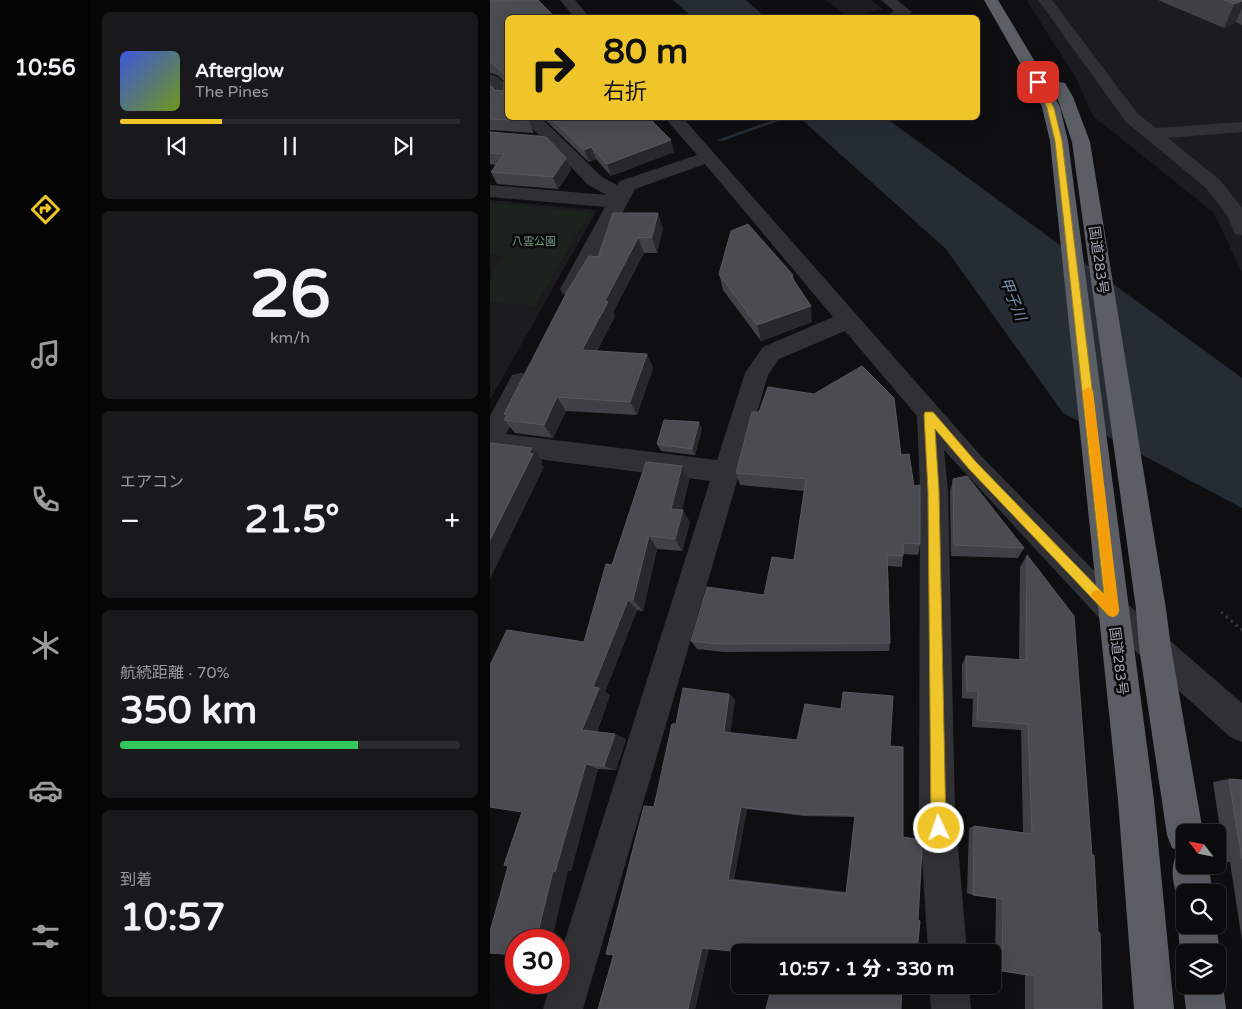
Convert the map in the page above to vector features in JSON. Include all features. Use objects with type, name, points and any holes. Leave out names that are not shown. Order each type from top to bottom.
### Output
[{"type":"highway","name":"国道283号","points":[[991,0],[1032,70],[1051,108],[1059,141],[1108,576],[1136,800],[1154,1009]]},
{"type":"highway","name":"国道283号","points":[[1007,0],[1066,97],[1081,142],[1155,647],[1183,824]]},
{"type":"highway","points":[[1204,994],[1206,1009]]},
{"type":"street","points":[[566,0],[579,15]]},
{"type":"street","points":[[888,0],[905,12],[897,15]]},
{"type":"street","points":[[1045,0],[1132,118],[1213,184],[1238,216],[1242,229]]},
{"type":"street","points":[[490,80],[505,93]]},
{"type":"street","points":[[533,120],[595,181],[619,198]]},
{"type":"street","points":[[676,120],[709,156],[972,465],[1113,611],[1242,725]]},
{"type":"street","points":[[1151,134],[1242,127]]},
{"type":"street","points":[[490,137],[557,142]]},
{"type":"street","points":[[561,308],[627,184],[709,156]]},
{"type":"street","points":[[490,191],[619,198]]},
{"type":"street","points":[[563,1009],[726,472],[758,374],[771,353],[848,320]]},
{"type":"street","points":[[532,361],[490,441],[726,472]]},
{"type":"street","points":[[929,415],[934,491],[937,810],[946,944]]},
{"type":"street","points":[[950,994],[951,1009]]},
{"type":"path","points":[[1221,612],[1242,630]]},
{"type":"shaded area","points":[[826,0],[871,0],[883,9],[858,15],[846,15]]},
{"type":"shaded area","points":[[1026,0],[1242,0],[1242,273],[1214,213],[1093,116],[1075,76]]},
{"type":"shaded area","name":"八雲公園","points":[[490,200],[597,210],[490,400]]},
{"type":"green space","name":"八雲公園","points":[[490,203],[590,212],[535,306],[490,302],[490,276],[503,256],[490,254]]},
{"type":"water","points":[[673,0],[746,0],[763,15],[690,15]]},
{"type":"water","name":"甲子川","points":[[802,120],[889,120],[1242,378],[1242,508],[1063,413],[946,249]]},
{"type":"building","points":[[490,0],[538,0],[553,15],[505,15],[505,120],[490,119],[490,85],[495,90],[504,91],[504,74],[490,63]]},
{"type":"building","points":[[1224,0],[1242,0],[1242,1],[1234,4]]},
{"type":"building","points":[[552,120],[651,120],[671,140],[607,164],[591,147],[584,150]]},
{"type":"building","points":[[490,132],[546,137],[566,158],[553,177],[491,172],[504,154],[490,153]]},
{"type":"building","points":[[613,213],[658,213],[652,237],[638,238],[605,301],[608,302],[582,350],[647,354],[630,402],[557,397],[544,425],[504,420],[508,414],[504,414],[568,290],[589,256],[598,257]]},
{"type":"building","points":[[748,224],[793,275],[791,276],[811,306],[757,325],[719,274],[731,231]]},
{"type":"building","points":[[862,366],[894,398],[901,455],[909,454],[914,486],[920,485],[920,544],[903,543],[903,556],[887,555],[890,643],[718,644],[691,641],[707,587],[764,595],[772,557],[794,560],[806,479],[736,473],[752,412],[759,412],[768,387],[814,394]]},
{"type":"building","points":[[664,420],[699,422],[692,449],[657,444]]},
{"type":"building","points":[[490,443],[532,448],[529,453],[533,454],[490,540]]},
{"type":"building","points":[[646,462],[682,466],[671,509],[683,510],[675,539],[649,536],[633,600],[628,600],[593,687],[599,688],[582,730],[615,734],[604,766],[586,764],[555,872],[553,871],[539,929],[505,929],[505,954],[490,953],[490,932],[508,866],[504,865],[522,812],[490,807],[490,665],[507,630],[584,642],[606,564],[612,565]]},
{"type":"building","points":[[967,476],[1024,548],[954,545],[953,479]]},
{"type":"building","points":[[1027,555],[1074,616],[1092,855],[1094,855],[1098,932],[1100,933],[1102,1009],[1035,1009],[1035,976],[1002,971],[1003,899],[973,895],[974,826],[1032,834],[1028,724],[977,720],[978,691],[967,691],[966,656],[1026,660]]},
{"type":"building","points":[[683,688],[729,694],[724,732],[797,740],[805,704],[841,709],[843,692],[893,696],[890,746],[903,747],[903,837],[922,840],[918,944],[731,944],[731,951],[702,948],[688,1009],[598,1009],[614,955],[606,954],[644,806],[654,807],[672,724],[676,724]],"holes":[[[741,807],[801,814],[855,815],[846,894],[728,880]]]},
{"type":"building","points":[[1229,779],[1242,780],[1242,859]]},
{"type":"building","points":[[770,994],[902,994],[901,1009],[766,1009]]},
{"type":"waterway","points":[[720,140],[778,120]]},
{"type":"slow traffic","points":[[1088,391],[1113,611],[1098,595]]},
{"type":"route","points":[[939,828],[937,810],[934,491],[929,415],[972,465],[1113,611],[1059,141],[1051,108],[1038,82]]}]
